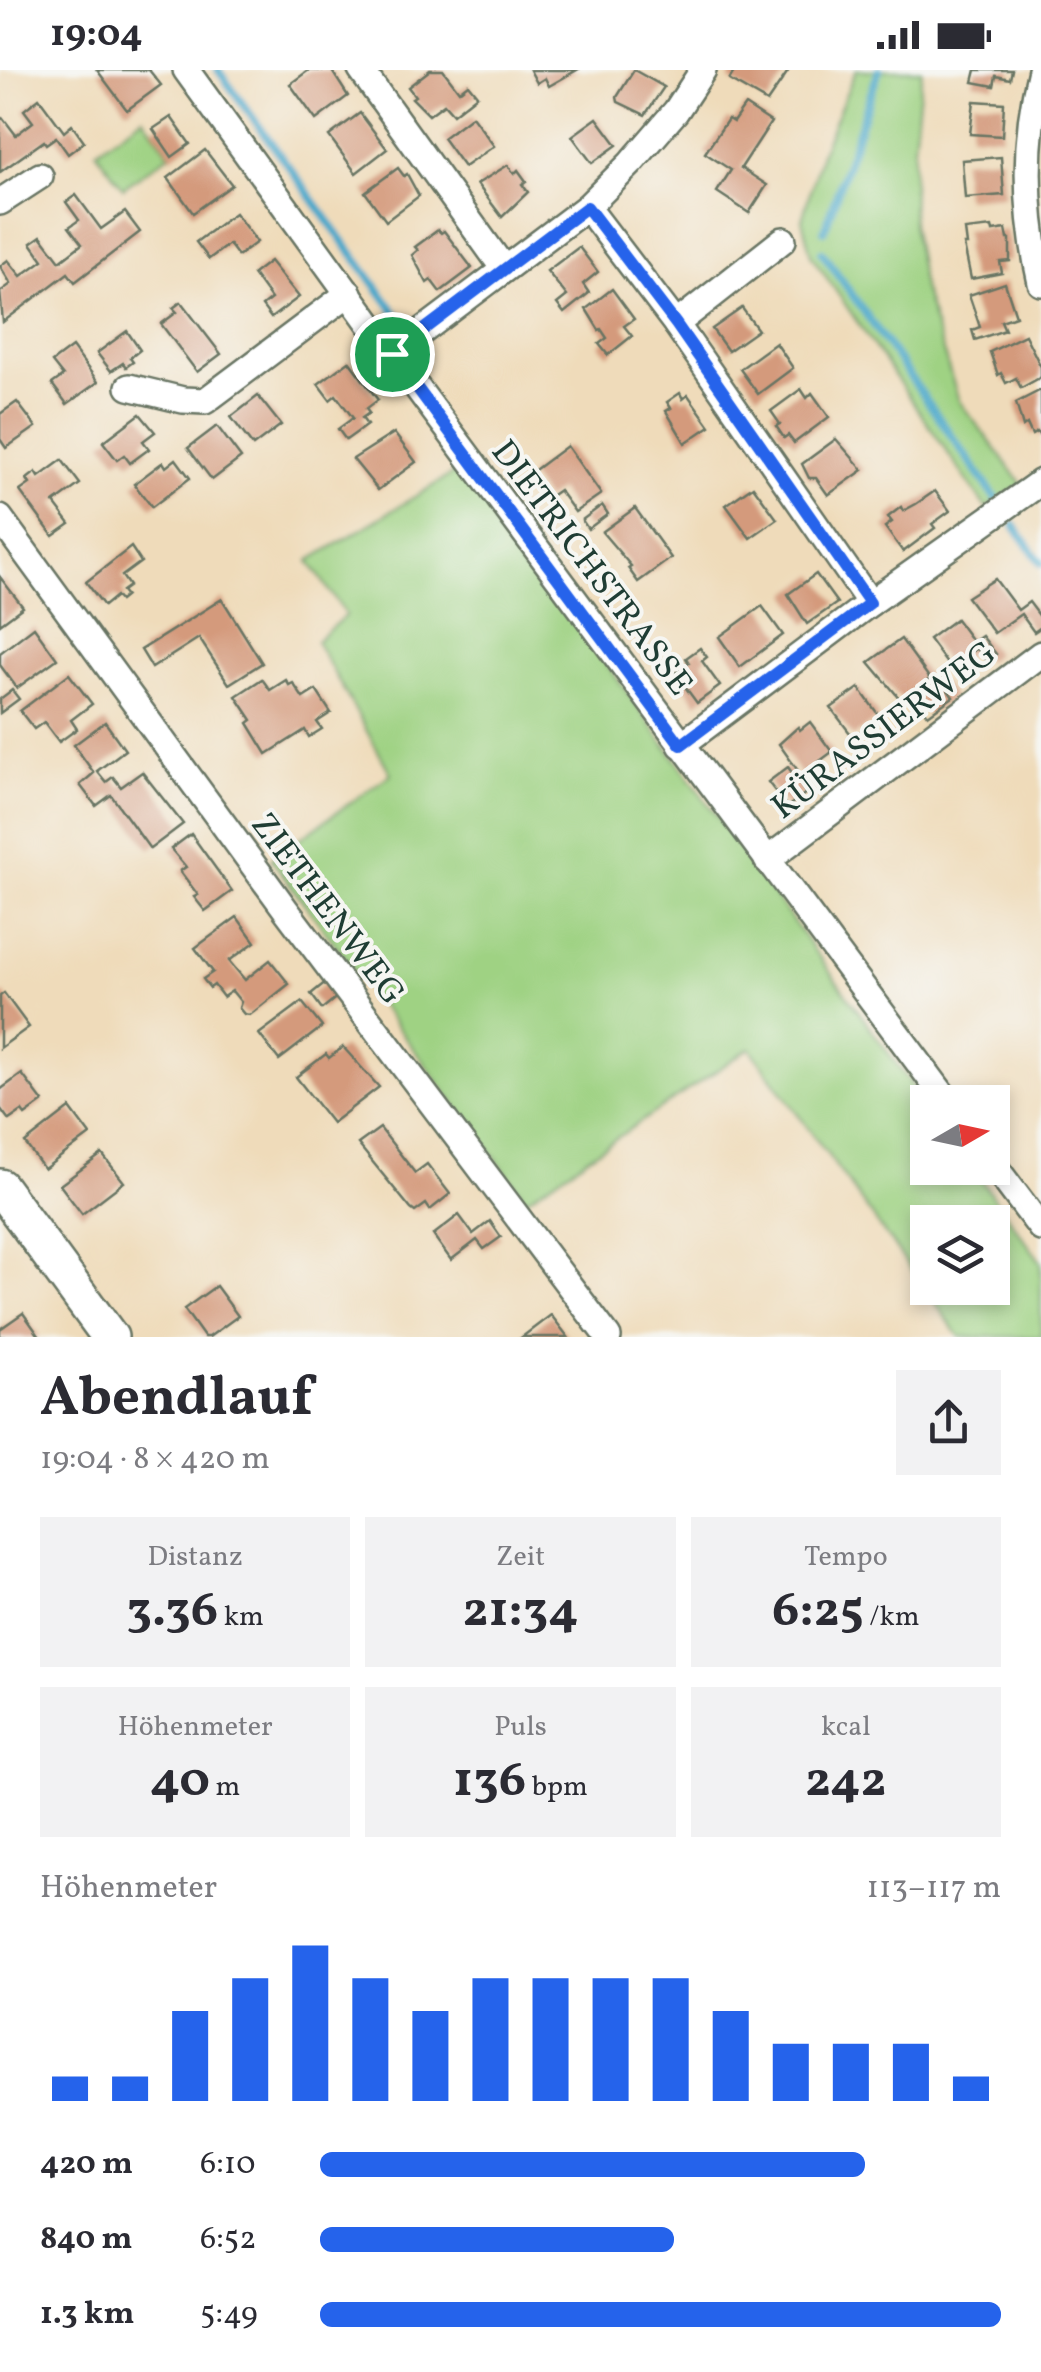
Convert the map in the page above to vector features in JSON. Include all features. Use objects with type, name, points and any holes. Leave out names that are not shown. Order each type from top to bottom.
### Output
[{"type":"street","name":"DIETRICHSTRASSE","points":[[186,70],[935,1085]]},
{"type":"street","points":[[361,70],[504,269]]},
{"type":"street","points":[[392,354],[587,207],[676,111],[703,70]]},
{"type":"street","points":[[1041,70],[1027,154],[1030,210],[1041,283]]},
{"type":"street","points":[[0,202],[40,176]]},
{"type":"street","points":[[587,207],[676,324],[870,603]]},
{"type":"street","points":[[676,324],[783,240]]},
{"type":"street","points":[[130,386],[184,400],[205,401],[349,294]]},
{"type":"street","points":[[681,745],[870,603],[1041,482]]},
{"type":"street","name":"ZIETHENWEG","points":[[0,518],[286,910],[608,1337]]},
{"type":"street","name":"KÜRASSIERWEG","points":[[767,860],[1041,654]]},
{"type":"street","points":[[1009,1185],[1041,1228]]},
{"type":"street","points":[[0,1187],[110,1337]]},
{"type":"green space","points":[[856,70],[922,70],[914,146],[912,224],[923,289],[959,401],[1022,484],[986,508],[811,255],[802,220],[821,153]]},
{"type":"green space","points":[[143,117],[170,154],[123,188],[96,151]]},
{"type":"green space","points":[[464,467],[912,1085],[910,1185],[984,1185],[999,1205],[910,1205],[910,1268],[750,1048],[526,1199],[271,859],[391,774],[316,641],[346,615],[309,561]]},
{"type":"green space","points":[[1010,1220],[1041,1262],[1041,1337],[960,1337],[937,1305],[1010,1305]]},
{"type":"building","points":[[97,70],[149,70],[161,85],[127,110]]},
{"type":"building","points":[[309,70],[332,71],[348,96],[316,120],[290,84]]},
{"type":"building","points":[[430,70],[443,70],[459,91],[468,84],[477,95],[453,114],[444,104],[429,115],[412,98],[415,96],[408,87]]},
{"type":"building","points":[[530,70],[577,70],[549,86],[545,78],[537,83]]},
{"type":"building","points":[[634,70],[664,87],[645,115],[618,102],[617,97]]},
{"type":"building","points":[[735,70],[789,70],[767,102],[729,80]]},
{"type":"building","points":[[976,70],[1012,70],[1010,79],[996,76],[994,86],[973,82]]},
{"type":"building","points":[[39,98],[64,132],[72,125],[84,142],[68,154],[56,137],[46,144],[44,141],[0,172],[0,120],[3,118],[16,135],[33,122],[24,110]]},
{"type":"building","points":[[974,101],[1004,103],[1002,136],[970,134]]},
{"type":"building","points":[[745,105],[771,122],[741,168],[767,185],[749,213],[717,192],[731,170],[705,153],[728,119],[733,122]]},
{"type":"building","points":[[360,113],[387,149],[356,173],[329,136]]},
{"type":"building","points":[[472,116],[494,146],[464,167],[443,138]]},
{"type":"building","points":[[171,117],[190,144],[172,157],[153,129]]},
{"type":"building","points":[[597,118],[617,145],[592,163],[572,136]]},
{"type":"building","points":[[205,150],[232,185],[193,213],[168,178]]},
{"type":"building","points":[[1001,157],[1004,195],[965,198],[962,160]]},
{"type":"building","points":[[508,165],[514,174],[518,170],[528,192],[502,217],[477,184]]},
{"type":"building","points":[[398,168],[404,176],[407,174],[419,196],[386,221],[365,192]]},
{"type":"building","points":[[76,195],[101,229],[125,212],[140,232],[75,282],[68,273],[3,322],[0,292],[11,284],[0,266],[8,260],[21,276],[43,260],[31,243],[41,236],[60,261],[82,244],[69,227],[79,220],[66,202]]},
{"type":"building","points":[[235,213],[257,242],[238,256],[229,244],[209,259],[196,242]]},
{"type":"building","points":[[992,227],[993,231],[1006,229],[1010,261],[1000,262],[1002,273],[971,279],[965,230]]},
{"type":"building","points":[[438,230],[444,231],[472,268],[440,292],[431,280],[427,283],[412,255],[418,250],[415,247]]},
{"type":"building","points":[[579,247],[598,272],[583,284],[589,293],[564,313],[557,304],[567,296],[547,271]]},
{"type":"building","points":[[270,261],[299,297],[271,318],[262,306],[271,299],[253,274]]},
{"type":"building","points":[[1005,283],[1016,316],[1001,321],[1005,330],[975,340],[972,330],[980,327],[969,295]]},
{"type":"building","points":[[612,289],[634,319],[624,326],[632,336],[608,355],[599,344],[607,338],[586,309]]},
{"type":"building","points":[[181,302],[221,354],[197,372],[161,324],[177,312],[173,308]]},
{"type":"building","points":[[742,308],[758,330],[728,351],[712,329]]},
{"type":"building","points":[[127,331],[140,350],[130,358],[133,362],[111,371],[97,353]]},
{"type":"building","points":[[1025,335],[1041,367],[1041,377],[1021,388],[1016,378],[1006,383],[1001,373],[998,375],[990,352]]},
{"type":"building","points":[[776,343],[793,368],[758,394],[740,369]]},
{"type":"building","points":[[72,347],[98,382],[67,404],[52,384],[63,376],[52,362]]},
{"type":"building","points":[[349,361],[378,400],[362,418],[367,425],[346,440],[338,429],[353,418],[336,395],[330,400],[318,384]]},
{"type":"building","points":[[801,389],[807,398],[812,393],[829,417],[794,443],[788,435],[784,438],[771,411]]},
{"type":"building","points":[[1041,390],[1041,438],[1037,432],[1032,435],[1027,424],[1023,427],[1016,403]]},
{"type":"building","points":[[680,393],[683,399],[688,395],[710,426],[685,443],[666,411],[671,408],[667,402]]},
{"type":"building","points":[[258,396],[281,425],[253,446],[231,417]]},
{"type":"building","points":[[17,402],[36,427],[6,448],[0,439],[0,414]]},
{"type":"building","points":[[140,414],[155,432],[143,441],[149,449],[130,463],[124,455],[117,460],[103,442]]},
{"type":"building","points":[[217,426],[241,458],[212,480],[188,448]]},
{"type":"building","points":[[394,433],[416,462],[378,490],[353,459]]},
{"type":"building","points":[[836,439],[863,470],[828,495],[816,478],[809,478],[802,464]]},
{"type":"building","points":[[567,446],[601,494],[575,512],[559,490],[546,499],[528,475]]},
{"type":"building","points":[[176,459],[190,478],[152,507],[134,484],[163,462],[166,467]]},
{"type":"building","points":[[62,460],[80,484],[54,503],[70,524],[53,536],[20,491],[30,484],[27,479],[36,472],[39,477]]},
{"type":"building","points":[[753,486],[777,519],[750,538],[726,505]]},
{"type":"building","points":[[935,491],[950,511],[903,552],[885,527],[892,522],[888,517]]},
{"type":"building","points":[[602,505],[608,514],[588,529],[582,520]]},
{"type":"building","points":[[635,508],[671,558],[638,582],[628,568],[631,566],[602,532]]},
{"type":"building","points":[[131,547],[141,562],[122,576],[129,586],[122,591],[126,596],[120,601],[116,596],[104,606],[86,582]]},
{"type":"building","points":[[816,574],[837,603],[807,624],[788,594]]},
{"type":"building","points":[[0,577],[23,607],[0,624]]},
{"type":"building","points":[[995,579],[1018,610],[1029,602],[1041,618],[1041,627],[1034,632],[1021,614],[994,633],[967,597]]},
{"type":"building","points":[[222,599],[262,663],[229,684],[199,638],[152,668],[141,650]]},
{"type":"building","points":[[762,606],[783,635],[740,667],[719,637]]},
{"type":"building","points":[[956,619],[973,642],[982,636],[996,654],[987,661],[977,648],[950,668],[929,639]]},
{"type":"building","points":[[34,627],[57,659],[17,688],[0,665],[0,653]]},
{"type":"building","points":[[901,639],[930,679],[901,700],[869,662]]},
{"type":"building","points":[[700,648],[707,657],[702,661],[720,686],[697,703],[675,673]]},
{"type":"building","points":[[69,674],[92,704],[71,720],[77,729],[59,742],[44,722],[34,729],[20,711]]},
{"type":"building","points":[[262,679],[270,690],[286,680],[289,685],[293,683],[303,698],[316,690],[331,713],[317,722],[322,729],[309,737],[305,730],[267,754],[236,696]]},
{"type":"building","points":[[941,680],[953,697],[928,715],[916,698]]},
{"type":"building","points":[[859,688],[880,717],[853,737],[831,708]]},
{"type":"building","points":[[12,690],[19,699],[0,713],[0,699]]},
{"type":"building","points":[[105,722],[125,750],[97,771],[106,782],[113,777],[121,787],[142,772],[183,824],[150,849],[111,795],[96,806],[80,785],[94,773],[74,745]]},
{"type":"building","points":[[810,722],[832,752],[801,775],[779,744]]},
{"type":"building","points":[[788,767],[806,793],[787,807],[768,782]]},
{"type":"building","points":[[191,834],[232,891],[205,911],[180,871],[186,867],[171,849]]},
{"type":"building","points":[[237,917],[255,942],[229,961],[245,980],[270,960],[289,984],[250,1015],[239,1008],[241,1002],[232,991],[223,997],[214,985],[210,988],[203,979],[213,972],[195,948]]},
{"type":"building","points":[[327,981],[338,996],[322,1009],[311,994]]},
{"type":"building","points":[[4,993],[29,1027],[0,1048],[0,996]]},
{"type":"building","points":[[302,1002],[322,1027],[279,1060],[259,1034]]},
{"type":"building","points":[[343,1047],[379,1087],[332,1123],[296,1077],[326,1054],[329,1058]]},
{"type":"building","points":[[22,1074],[43,1102],[25,1115],[22,1111],[9,1120],[0,1108],[0,1090]]},
{"type":"building","points":[[70,1108],[90,1135],[44,1169],[25,1143]]},
{"type":"building","points":[[380,1128],[415,1173],[427,1164],[450,1194],[430,1210],[426,1204],[415,1212],[411,1209],[358,1144]]},
{"type":"building","points":[[102,1154],[124,1182],[82,1214],[60,1185]]},
{"type":"building","points":[[459,1215],[473,1234],[490,1221],[501,1237],[484,1249],[477,1240],[451,1260],[433,1235]]},
{"type":"building","points":[[216,1286],[238,1316],[204,1337],[184,1309]]},
{"type":"building","points":[[23,1313],[40,1337],[0,1337],[0,1329]]},
{"type":"building","points":[[551,1315],[568,1337],[522,1337]]},
{"type":"waterway","points":[[218,70],[406,327]]},
{"type":"waterway","points":[[824,231],[879,70]]},
{"type":"waterway","points":[[822,252],[999,503]]},
{"type":"waterway","points":[[1014,525],[1041,563]]},
{"type":"route","points":[[587,207],[676,324],[870,603],[681,745],[392,354],[587,207]]}]
